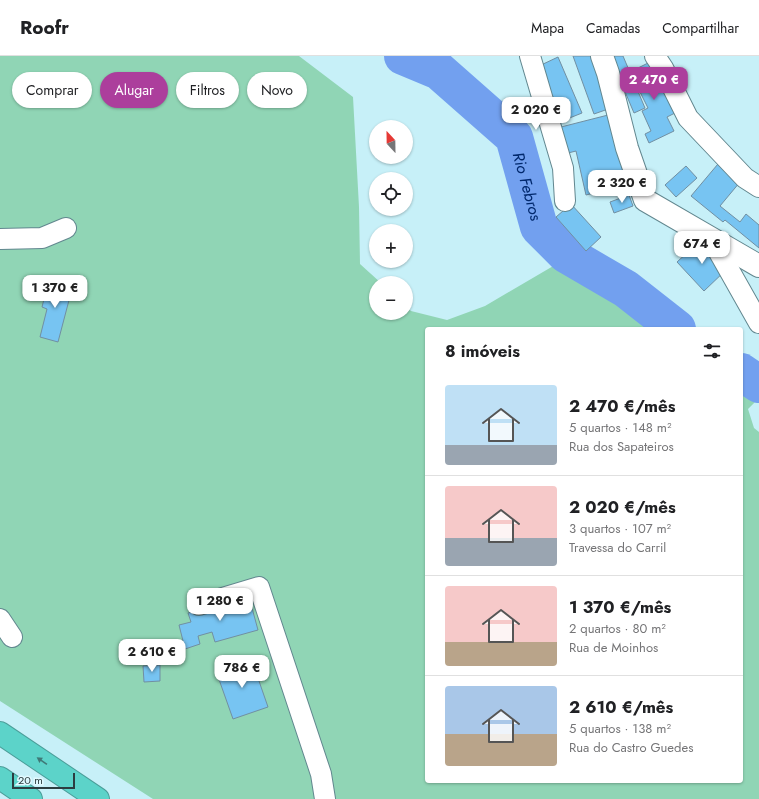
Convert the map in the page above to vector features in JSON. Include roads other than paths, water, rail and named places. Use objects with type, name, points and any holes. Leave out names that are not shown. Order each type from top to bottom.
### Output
[{"type":"highway","points":[[0,733],[98,799]]},
{"type":"highway","points":[[0,778],[31,799]]},
{"type":"street","points":[[530,56],[563,168],[565,201]]},
{"type":"street","points":[[602,56],[608,73],[627,148],[645,200],[759,266]]},
{"type":"street","points":[[655,56],[663,68],[688,118],[745,178],[759,187]]},
{"type":"street","points":[[0,239],[42,238],[66,228]]},
{"type":"street","points":[[711,238],[759,323]]},
{"type":"street","points":[[199,605],[259,587],[321,774],[325,799]]},
{"type":"street","points":[[0,619],[12,637]]},
{"type":"waterway","name":"Rio Febros","points":[[403,56],[439,71],[514,137],[539,227],[566,254],[626,289],[674,327]]},
{"type":"waterway","name":"Rio Febros","points":[[743,373],[759,384]]}]
